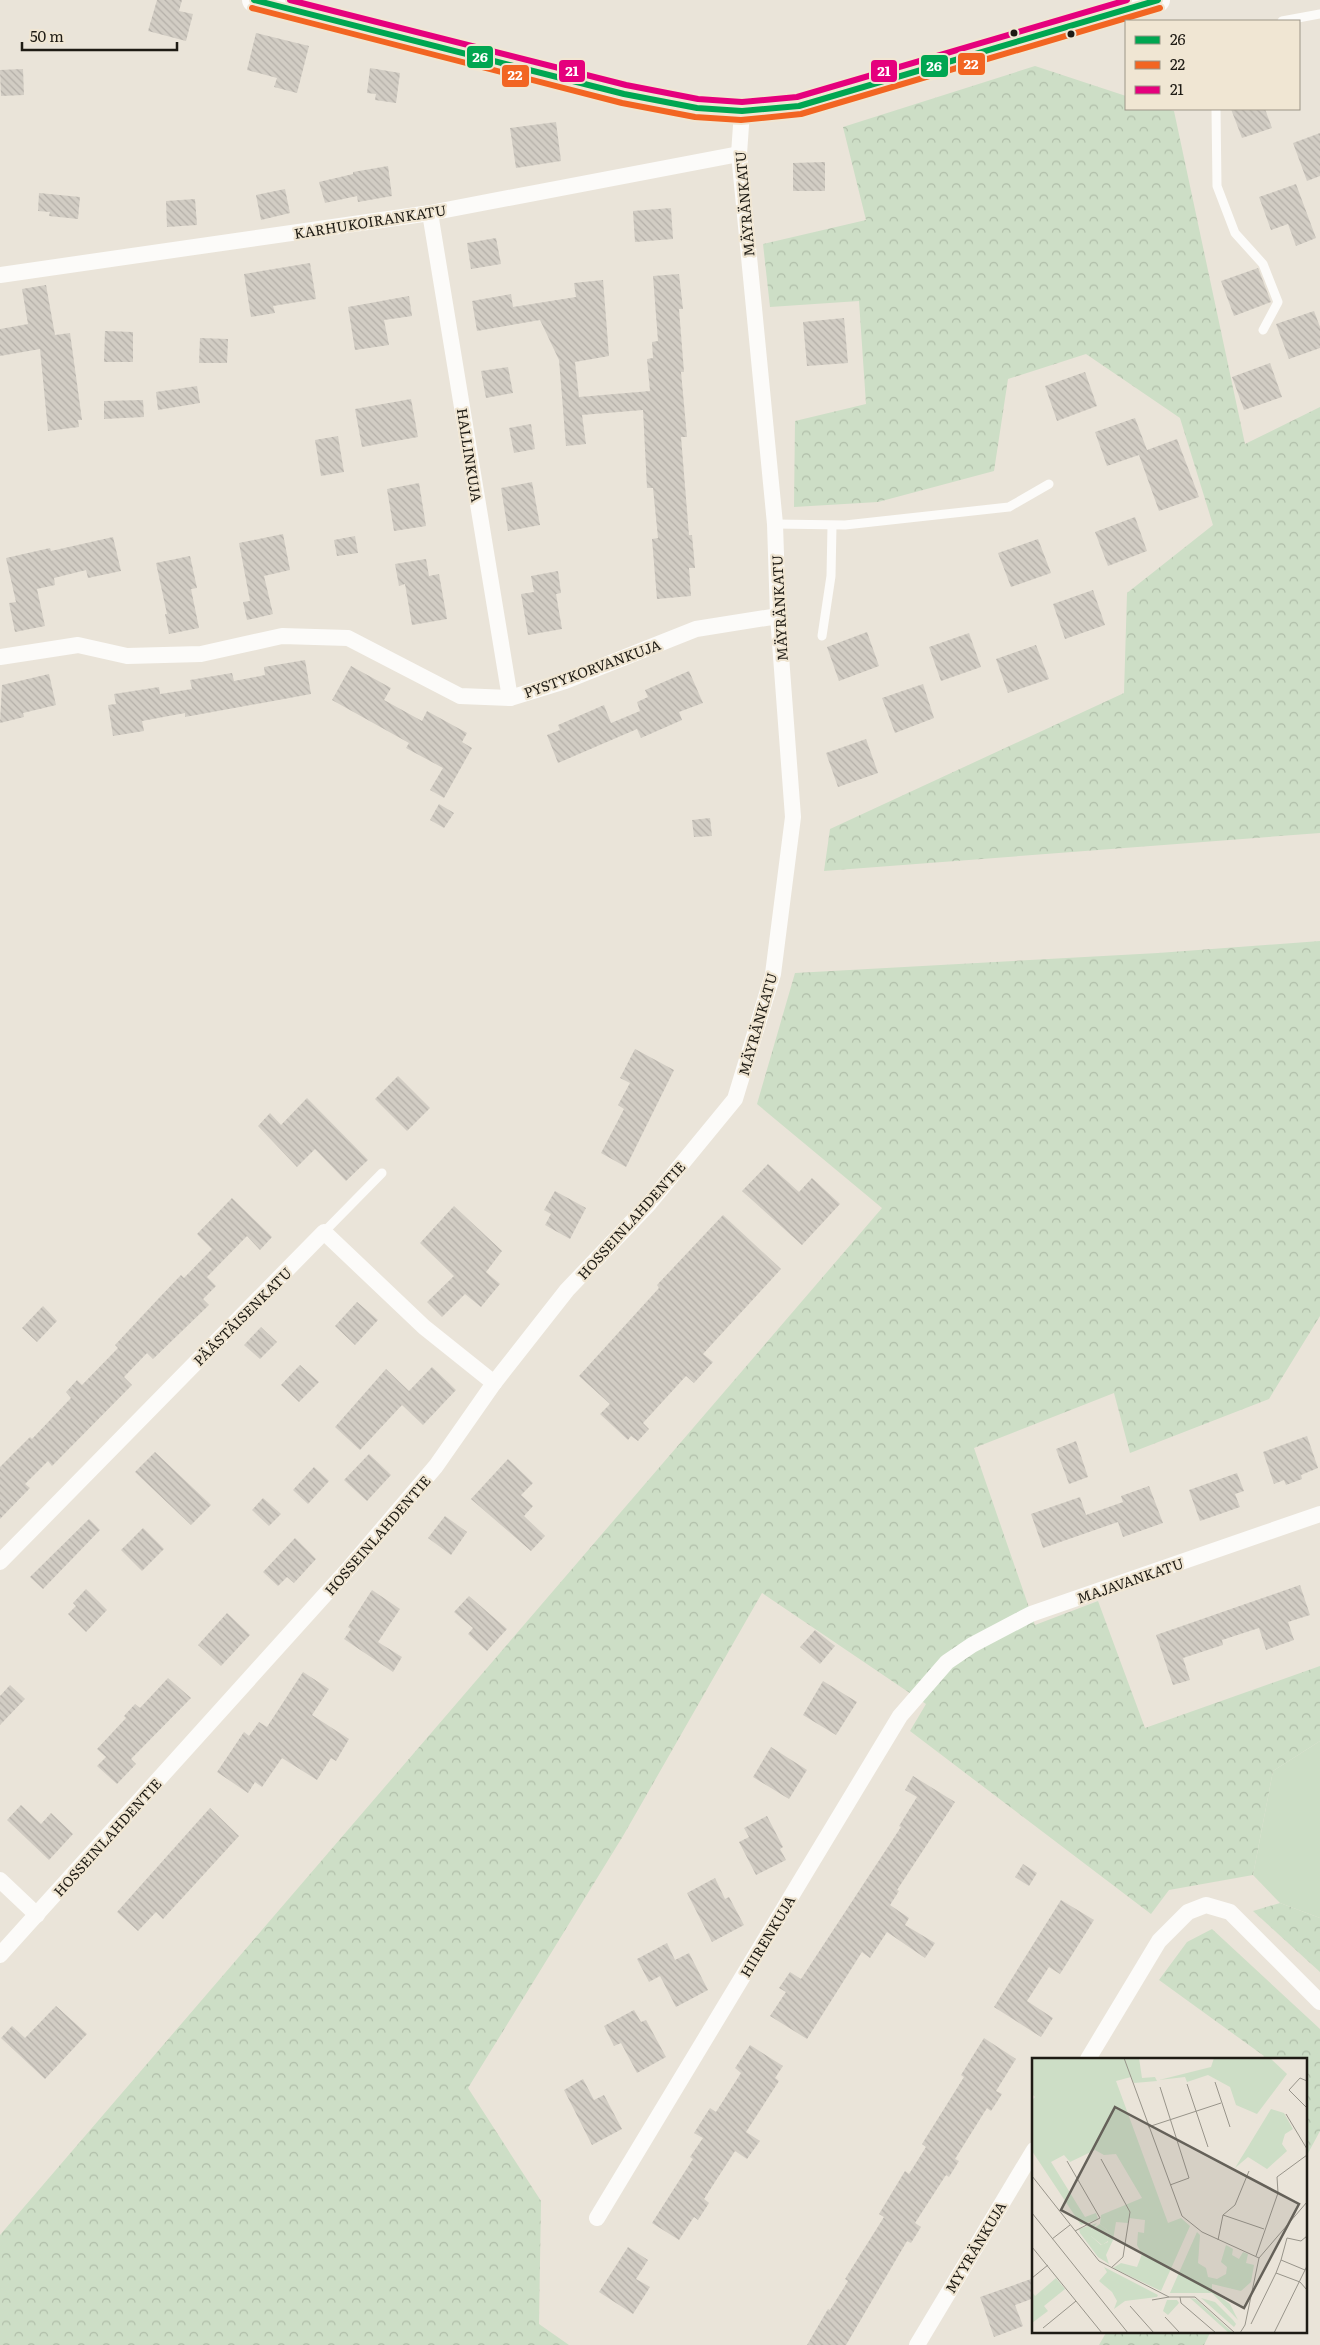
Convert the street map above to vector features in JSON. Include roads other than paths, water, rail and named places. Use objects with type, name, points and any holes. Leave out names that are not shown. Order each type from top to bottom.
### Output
[{"type":"street","points":[[254,0],[624,94],[697,108],[742,111],[799,106],[1158,0]]},
{"type":"street","name":"MÄYRÄNKATU","points":[[735,1099],[773,974],[793,817],[778,616],[775,524],[739,154],[742,111]]},
{"type":"street","name":"KARHUKOIRANKATU","points":[[0,275],[430,213],[739,154]]},
{"type":"street","name":"HALLINKUJA","points":[[430,213],[510,698]]},
{"type":"street","name":"PYSTYKORVANKUJA","points":[[0,657],[78,645],[127,656],[202,654],[282,636],[348,638],[460,696],[510,698],[565,681],[696,629],[778,616]]},
{"type":"street","name":"HOSSEINLAHDENTIE","points":[[0,1955],[344,1574],[436,1466],[494,1382],[567,1290],[648,1205],[735,1099]]},
{"type":"street","points":[[324,1232],[424,1327],[494,1382]]},
{"type":"street","name":"PÄÄSTÄISENKATU","points":[[0,1562],[324,1232]]},
{"type":"street","name":"MAJAVANKATU","points":[[947,1662],[972,1645],[1032,1614],[1320,1514]]},
{"type":"street","name":"HIIRENKUJA","points":[[597,2218],[900,1716],[947,1662]]},
{"type":"street","points":[[0,1880],[37,1915]]},
{"type":"street","points":[[1089,2058],[1159,1940],[1188,1912],[1206,1905],[1230,1912],[1320,2002]]},
{"type":"street","name":"MYYRÄNKUJA","points":[[917,2345],[1032,2153]]},
{"type":"lane","points":[[1287,20],[1320,14]]},
{"type":"lane","points":[[1216,110],[1217,186],[1235,232],[1263,264],[1278,302],[1263,330]]},
{"type":"lane","points":[[775,524],[832,526],[1008,507],[1049,484]]},
{"type":"lane","points":[[822,636],[831,576],[832,526]]},
{"type":"lane","points":[[324,1232],[382,1173]]}]
